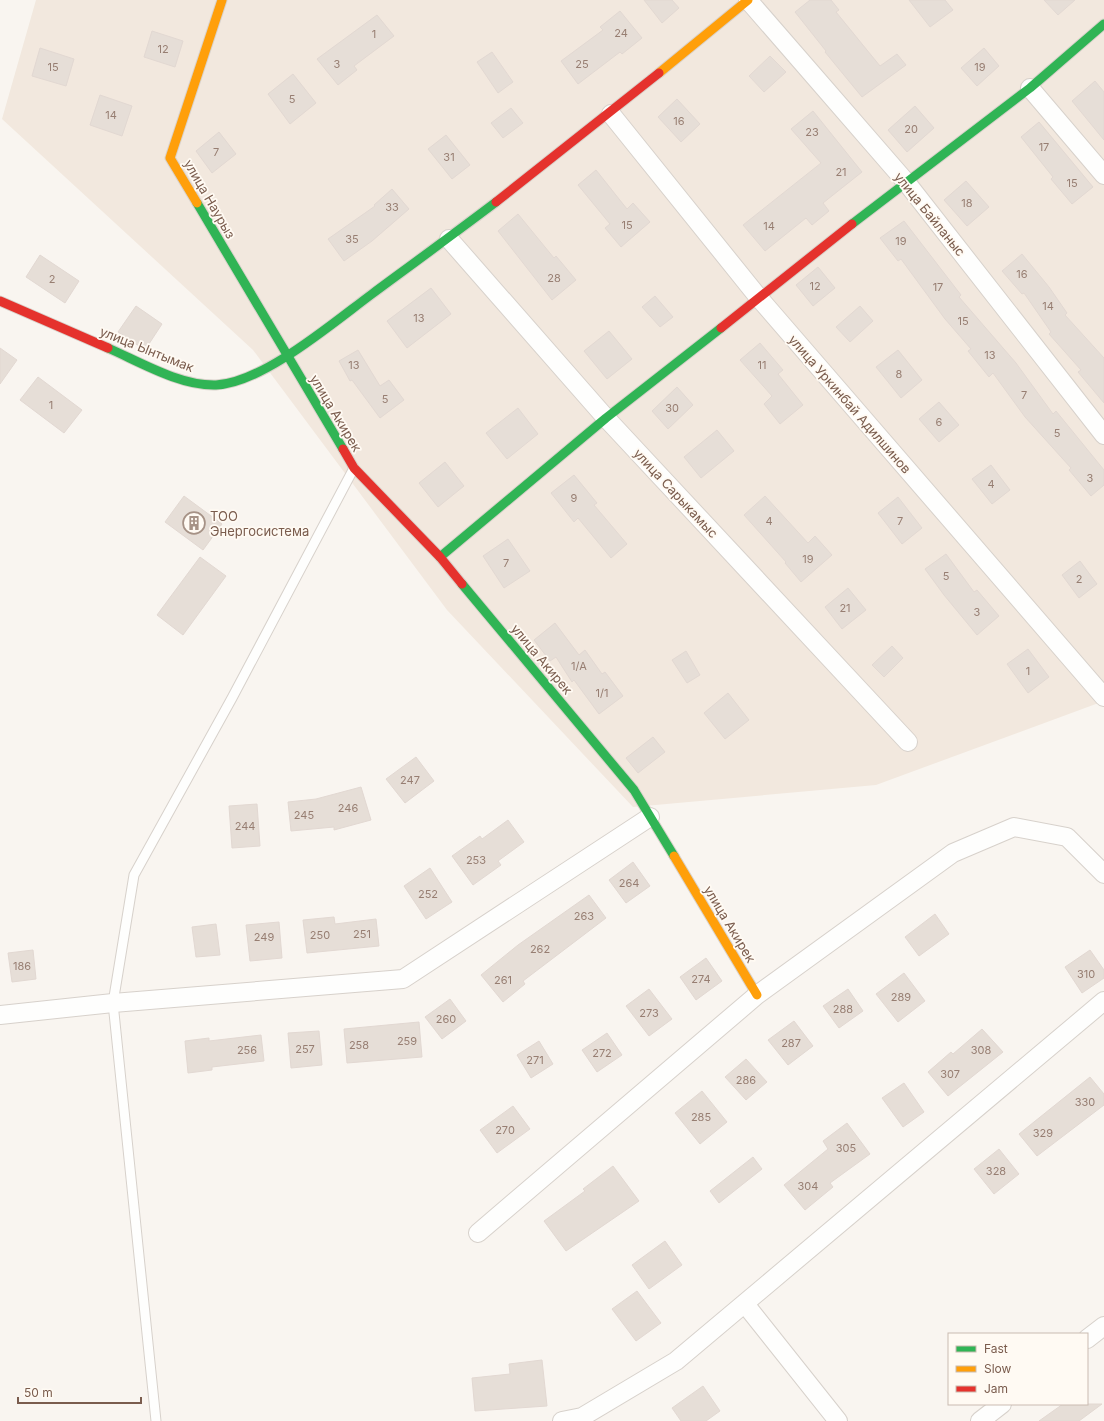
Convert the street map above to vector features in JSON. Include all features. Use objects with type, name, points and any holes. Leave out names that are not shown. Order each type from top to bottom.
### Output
[{"type":"street","name":"улица Наурыз","points":[[222,0],[170,158],[287,356]]},
{"type":"street","name":"улица Ынтымак","points":[[0,301],[187,382],[220,384],[246,376],[287,356],[449,239],[611,114],[748,0]]},
{"type":"street","name":"улица Байланыс","points":[[748,0],[906,182],[1104,435]]},
{"type":"street","points":[[440,557],[606,418],[906,182],[1030,88],[1104,24]]},
{"type":"street","points":[[1030,88],[1104,175]]},
{"type":"street","name":"улица Уркинбай Адилшинов","points":[[611,114],[759,298],[1101,689]]},
{"type":"street","name":"улица Сарыкамыс","points":[[449,239],[606,418],[908,742]]},
{"type":"street","name":"улица Акирек","points":[[287,356],[354,468],[440,557],[634,790],[757,995]]},
{"type":"street","points":[[0,1015],[113,1003],[403,979],[650,817]]},
{"type":"street","points":[[478,1232],[757,995],[953,853],[1014,828],[1066,837],[1104,874]]},
{"type":"street","points":[[562,1421],[582,1417],[676,1361],[1104,1000]]},
{"type":"street","points":[[745,1304],[838,1421]]},
{"type":"street","points":[[1088,1338],[1104,1326]]},
{"type":"street","points":[[980,1421],[1001,1405]]},
{"type":"lane","points":[[156,1421],[113,1003],[134,875],[232,698],[354,468]]},
{"type":"shaded area","points":[[36,0],[1104,0],[1104,701],[876,785],[633,807],[447,610],[253,350],[2,119]]},
{"type":"building","points":[[644,0],[672,0],[679,8],[662,23]]},
{"type":"building","points":[[810,0],[831,0],[839,10],[836,12],[880,66],[897,54],[906,65],[862,97],[825,52],[826,51],[795,12]]},
{"type":"building","points":[[909,0],[945,0],[953,10],[930,27]]},
{"type":"building","points":[[1044,0],[1075,0],[1058,15]]},
{"type":"building","points":[[620,11],[642,38],[622,54],[620,52],[578,84],[561,61],[603,30],[600,27]]},
{"type":"building","points":[[377,15],[394,36],[354,66],[357,70],[338,85],[317,59]]},
{"type":"building","points":[[152,31],[183,41],[175,67],[144,57]]},
{"type":"building","points":[[40,48],[74,59],[66,86],[32,76]]},
{"type":"building","points":[[984,48],[999,66],[977,86],[961,68]]},
{"type":"building","points":[[492,52],[513,82],[498,93],[477,62]]},
{"type":"building","points":[[770,56],[786,72],[764,92],[749,76]]},
{"type":"building","points":[[293,74],[316,103],[290,124],[268,94]]},
{"type":"building","points":[[1095,81],[1104,92],[1104,140],[1072,101]]},
{"type":"building","points":[[100,95],[132,106],[122,136],[90,125]]},
{"type":"building","points":[[677,99],[700,124],[681,142],[658,117]]},
{"type":"building","points":[[915,106],[934,128],[907,152],[888,130]]},
{"type":"building","points":[[511,108],[523,123],[503,138],[491,123]]},
{"type":"building","points":[[813,111],[862,172],[823,203],[829,211],[812,225],[806,218],[765,251],[743,225],[821,163],[791,129]]},
{"type":"building","points":[[1039,122],[1093,187],[1072,204],[1051,179],[1053,177],[1021,137]]},
{"type":"building","points":[[219,132],[236,154],[212,173],[196,151]]},
{"type":"building","points":[[446,135],[470,165],[452,179],[428,149]]},
{"type":"building","points":[[596,170],[627,209],[633,203],[650,222],[621,247],[605,228],[610,224],[578,185]]},
{"type":"building","points":[[966,181],[989,207],[967,226],[944,200]]},
{"type":"building","points":[[392,189],[409,209],[372,241],[344,261],[328,239],[375,206],[374,205]]},
{"type":"building","points":[[518,214],[554,258],[556,256],[576,280],[552,300],[498,231]]},
{"type":"building","points":[[904,221],[961,295],[959,297],[1016,363],[1053,414],[1056,411],[1104,470],[1104,485],[1091,496],[1069,470],[1071,468],[1025,417],[993,373],[989,377],[968,351],[971,349],[945,319],[901,259],[898,261],[880,238]]},
{"type":"building","points":[[1022,254],[1049,287],[1067,313],[1065,315],[1104,358],[1104,403],[1078,372],[1081,370],[1049,334],[1051,332],[1024,293],[1022,294],[1002,271]]},
{"type":"building","points":[[40,255],[79,281],[65,303],[26,277]]},
{"type":"building","points":[[818,267],[835,288],[813,306],[796,285]]},
{"type":"building","points":[[431,288],[451,314],[407,348],[387,321]]},
{"type":"building","points":[[655,296],[673,317],[660,327],[642,307]]},
{"type":"building","points":[[136,306],[162,324],[145,350],[118,332]]},
{"type":"building","points":[[860,306],[873,321],[850,342],[836,327]]},
{"type":"building","points":[[609,331],[632,359],[607,379],[584,351]]},
{"type":"building","points":[[760,343],[783,370],[778,374],[803,405],[780,424],[764,404],[772,396],[740,360]]},
{"type":"building","points":[[0,348],[17,360],[0,384]]},
{"type":"building","points":[[358,350],[380,386],[389,380],[404,400],[380,418],[352,380],[350,381],[339,361]]},
{"type":"building","points":[[898,350],[922,380],[901,398],[876,367]]},
{"type":"building","points":[[38,377],[82,410],[64,433],[20,400]]},
{"type":"building","points":[[677,387],[693,405],[668,429],[652,411]]},
{"type":"building","points":[[939,402],[959,425],[939,442],[919,419]]},
{"type":"building","points":[[518,408],[538,434],[507,459],[486,433]]},
{"type":"building","points":[[717,430],[734,451],[701,478],[684,457]]},
{"type":"building","points":[[445,462],[464,486],[438,507],[419,483]]},
{"type":"building","points":[[991,465],[1010,490],[992,504],[972,479]]},
{"type":"building","points":[[574,475],[597,503],[594,505],[627,544],[611,558],[578,518],[574,522],[551,493]]},
{"type":"building","name":"ТОО Энергосистема","points":[[184,496],[222,524],[203,550],[165,522]]},
{"type":"building","points":[[765,496],[808,543],[815,536],[832,555],[801,582],[785,563],[786,562],[744,515]]},
{"type":"building","points":[[898,497],[922,528],[902,544],[878,513]]},
{"type":"building","points":[[508,539],[530,571],[504,588],[483,556]]},
{"type":"building","points":[[946,554],[974,592],[977,590],[999,616],[977,635],[925,569]]},
{"type":"building","points":[[200,557],[226,576],[183,635],[157,615]]},
{"type":"building","points":[[1080,561],[1097,584],[1079,598],[1062,575]]},
{"type":"building","points":[[848,588],[866,610],[842,629],[825,607]]},
{"type":"building","points":[[555,623],[579,655],[585,650],[602,674],[605,672],[623,696],[599,714],[574,680],[572,682],[556,657],[550,661],[534,640]]},
{"type":"building","points":[[892,646],[903,658],[884,677],[872,665]]},
{"type":"building","points":[[1028,649],[1049,677],[1028,693],[1007,664]]},
{"type":"building","points":[[686,651],[700,675],[687,683],[672,660]]},
{"type":"building","points":[[728,693],[749,720],[725,739],[704,713]]},
{"type":"building","points":[[653,737],[665,752],[638,773],[626,758]]},
{"type":"building","points":[[416,757],[434,781],[405,803],[386,779]]},
{"type":"building","points":[[361,787],[371,820],[334,830],[334,827],[291,831],[288,802],[316,799]]},
{"type":"building","points":[[257,804],[260,846],[232,848],[229,806]]},
{"type":"building","points":[[508,820],[524,842],[498,861],[501,865],[473,885],[452,856],[480,836],[482,839]]},
{"type":"building","points":[[633,862],[650,886],[626,903],[609,880]]},
{"type":"building","points":[[430,868],[452,902],[426,919],[404,886]]},
{"type":"building","points":[[589,895],[606,918],[523,981],[525,984],[503,1002],[481,975],[518,945]]},
{"type":"building","points":[[935,914],[949,934],[919,956],[905,937]]},
{"type":"building","points":[[334,917],[335,924],[376,919],[379,946],[307,953],[303,920]]},
{"type":"building","points":[[279,922],[282,958],[250,961],[246,925]]},
{"type":"building","points":[[216,924],[220,955],[196,957],[192,927]]},
{"type":"building","points":[[33,950],[36,979],[12,982],[8,953]]},
{"type":"building","points":[[1090,950],[1104,970],[1104,978],[1082,993],[1065,967]]},
{"type":"building","points":[[706,958],[722,981],[696,1000],[680,977]]},
{"type":"building","points":[[904,973],[925,1001],[898,1022],[876,994]]},
{"type":"building","points":[[649,989],[672,1019],[649,1036],[626,1006]]},
{"type":"building","points":[[848,989],[863,1011],[839,1028],[823,1006]]},
{"type":"building","points":[[450,999],[466,1021],[442,1039],[425,1017]]},
{"type":"building","points":[[794,1021],[813,1046],[788,1065],[768,1040]]},
{"type":"building","points":[[419,1022],[422,1057],[347,1063],[344,1029]]},
{"type":"building","points":[[982,1029],[1003,1052],[948,1096],[928,1072],[951,1052],[953,1054]]},
{"type":"building","points":[[319,1031],[322,1065],[291,1068],[288,1033]]},
{"type":"building","points":[[607,1033],[622,1055],[597,1072],[582,1050]]},
{"type":"building","points":[[261,1035],[264,1061],[212,1067],[212,1070],[188,1073],[185,1041],[209,1038],[209,1041]]},
{"type":"building","points":[[539,1041],[553,1064],[531,1078],[517,1055]]},
{"type":"building","points":[[746,1059],[767,1082],[746,1100],[725,1077]]},
{"type":"building","points":[[1090,1077],[1104,1094],[1104,1105],[1037,1156],[1019,1134]]},
{"type":"building","points":[[904,1083],[924,1112],[903,1127],[882,1098]]},
{"type":"building","points":[[702,1091],[727,1122],[700,1144],[675,1113]]},
{"type":"building","points":[[513,1106],[530,1129],[497,1153],[480,1130]]},
{"type":"building","points":[[847,1123],[870,1154],[830,1183],[833,1187],[805,1210],[784,1185],[828,1149],[823,1141]]},
{"type":"building","points":[[999,1149],[1019,1174],[994,1194],[974,1169]]},
{"type":"building","points":[[753,1157],[762,1169],[719,1203],[710,1191]]},
{"type":"building","points":[[613,1166],[639,1201],[566,1251],[544,1221],[585,1191],[583,1189]]},
{"type":"building","points":[[665,1241],[682,1265],[649,1289],[632,1265]]},
{"type":"building","points":[[637,1291],[661,1323],[636,1341],[612,1309]]},
{"type":"building","points":[[542,1360],[547,1406],[475,1411],[472,1378],[510,1374],[509,1364]]},
{"type":"building","points":[[703,1386],[720,1411],[706,1421],[681,1421],[672,1408]]},
{"type":"building","points":[[1102,1404],[1079,1421],[1039,1421],[1062,1405]]},
{"type":"traffic: fast","points":[[852,224],[1030,88],[1104,24]]},
{"type":"traffic: fast","points":[[108,348],[160,372],[188,382],[216,385],[235,382],[276,363],[318,335],[496,202]]},
{"type":"traffic: fast","points":[[197,203],[343,449]]},
{"type":"traffic: fast","points":[[440,557],[606,418],[721,328]]},
{"type":"traffic: fast","points":[[462,584],[634,790],[674,856]]},
{"type":"traffic: slow","points":[[197,203],[170,158],[222,0]]},
{"type":"traffic: slow","points":[[659,73],[748,0]]},
{"type":"traffic: slow","points":[[674,856],[757,995]]},
{"type":"traffic: jam","points":[[496,202],[659,73]]},
{"type":"traffic: jam","points":[[721,328],[852,224]]},
{"type":"traffic: jam","points":[[0,301],[108,348]]},
{"type":"traffic: jam","points":[[343,449],[354,468],[440,557],[462,584]]},
{"type":"place","name":"ТОО Энергосистема","points":[[194,523]]}]
